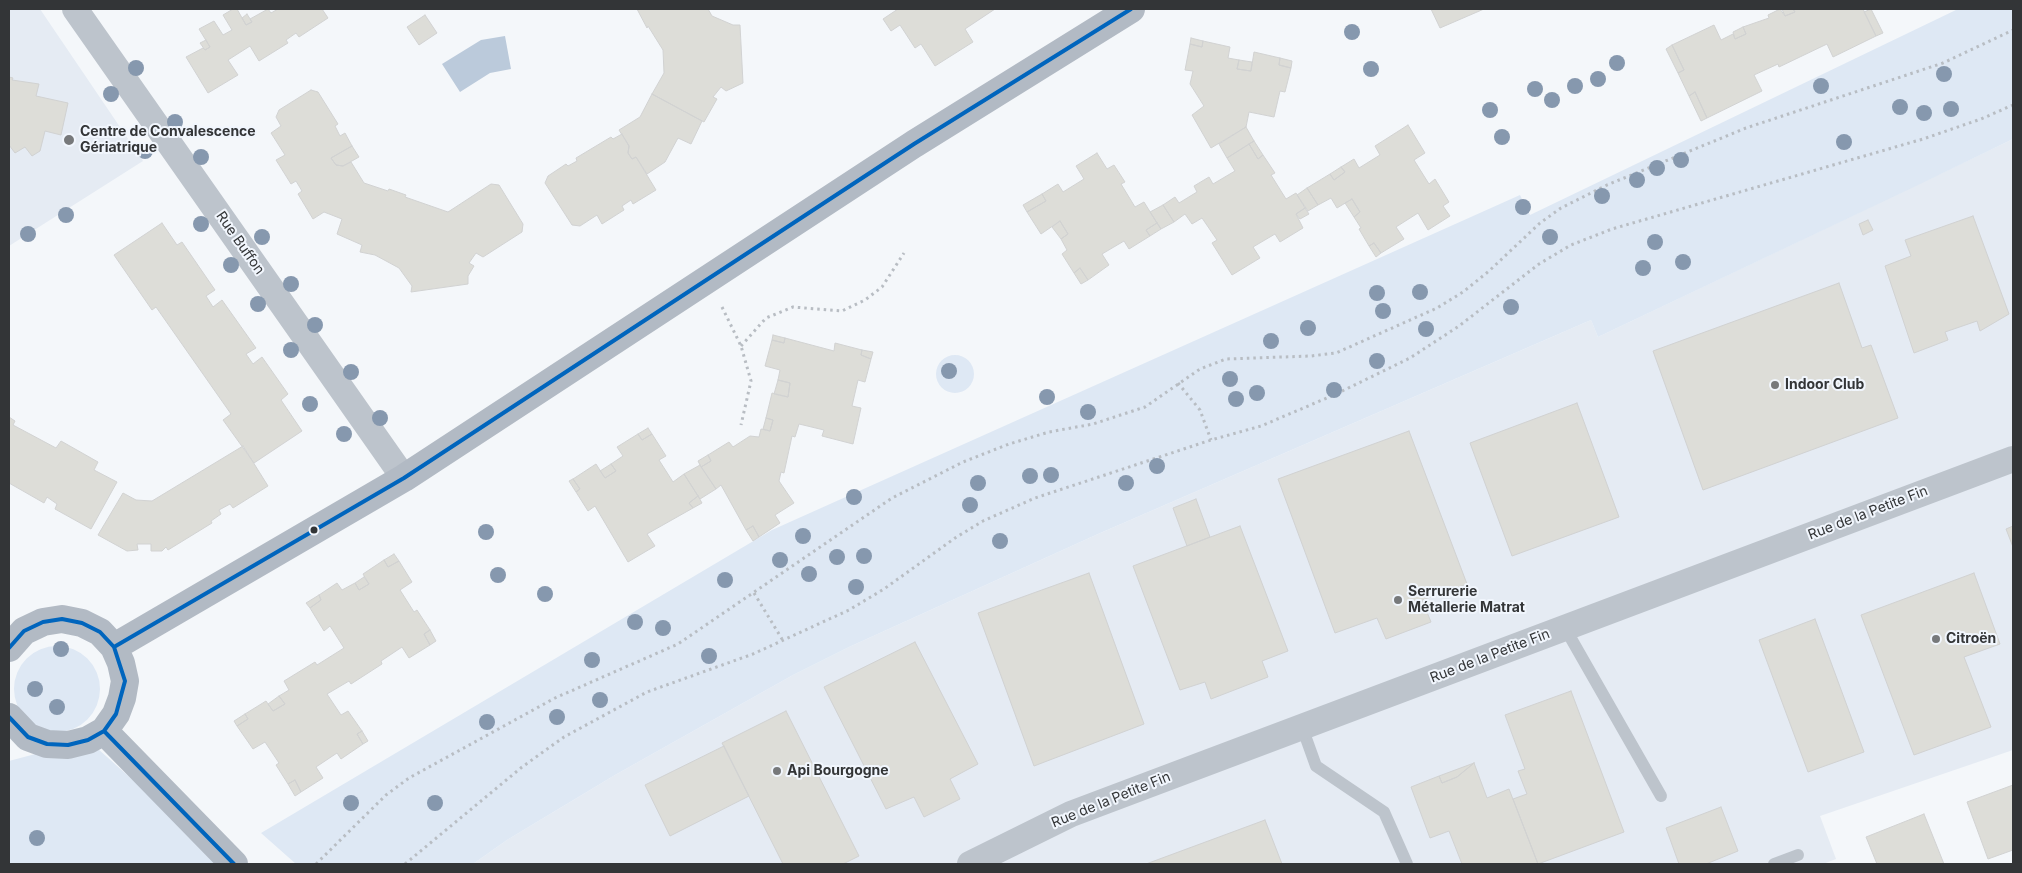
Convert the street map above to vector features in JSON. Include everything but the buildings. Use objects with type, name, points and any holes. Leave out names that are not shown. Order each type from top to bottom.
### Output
[{"type":"street","points":[[114,647],[404,478],[922,139],[1131,9]]},
{"type":"street","name":"Rue Buffon","points":[[86,12],[404,478]]},
{"type":"street","name":"Rue de la Petite Fin","points":[[970,864],[1071,814],[2013,458]]},
{"type":"street","points":[[10,722],[28,736],[47,744],[68,746],[88,740],[104,731],[116,714],[122,698],[124,680],[122,663],[114,647],[100,632],[82,623],[69,621],[43,622],[14,632]]},
{"type":"street","points":[[104,731],[234,864]]},
{"type":"lane","points":[[1565,628],[1661,796]]},
{"type":"lane","points":[[1302,727],[1316,766],[1384,812],[1407,864]]},
{"type":"lane","points":[[1774,864],[1798,855]]},
{"type":"path","points":[[316,864],[386,795],[409,778],[555,698],[678,644],[892,498],[963,462],[1008,444],[1049,432],[1093,424],[1144,407],[1200,369],[1226,359],[1311,356],[1336,352],[1414,320],[1463,292],[1489,272],[1540,223],[1561,208],[1607,185],[1746,128],[1943,63],[2013,30]]},
{"type":"path","points":[[405,864],[522,767],[564,737],[646,692],[752,654],[849,610],[884,590],[955,538],[983,521],[1034,498],[1211,440],[1261,426],[1334,396],[1410,358],[1481,310],[1539,264],[1571,245],[1612,229],[1923,139],[1981,119],[2013,105]]},
{"type":"path","points":[[741,346],[766,318],[793,307],[842,311],[866,300],[882,287],[904,254]]},
{"type":"path","points":[[722,307],[741,346],[751,381],[741,424]]},
{"type":"path","points":[[1178,383],[1200,410],[1211,440]]},
{"type":"path","points":[[754,593],[782,639]]},
{"type":"shaded area","name":"Centre de Convalescence Gériatrique","points":[[9,9],[40,9],[143,161],[9,246]]},
{"type":"shaded area","points":[[1958,9],[2013,9],[2013,139],[1598,337],[1591,320],[1098,534],[849,647],[793,675],[615,775],[507,840],[473,864],[296,864],[261,833],[772,530],[1520,195],[1530,215]]},
{"type":"shaded area","points":[[2013,139],[2013,750],[1820,816],[1836,859],[1823,864],[473,864],[507,840],[615,775],[793,675],[849,647],[1098,534],[1591,320],[1598,337]]},
{"type":"shaded area","points":[[955,355],[969,360],[974,374],[969,388],[955,393],[941,388],[936,374],[941,360]]},
{"type":"shaded area","points":[[49,646],[65,646],[74,649],[88,658],[97,672],[100,689],[97,706],[88,720],[74,729],[65,732],[49,732],[33,725],[21,713],[14,697],[14,681],[21,665],[33,653]]},
{"type":"shaded area","points":[[88,740],[225,864],[9,864],[9,761]]},
{"type":"water","points":[[505,36],[511,69],[490,73],[460,92],[442,64],[481,40]]},
{"type":"transit line","points":[[114,647],[404,478],[914,144],[1131,9]]},
{"type":"transit line","points":[[9,648],[24,631],[43,622],[62,619],[82,623],[100,632],[114,647],[125,681],[116,714],[104,731],[88,740],[68,745],[47,744],[28,737],[9,717]]},
{"type":"transit line","points":[[104,731],[234,864]]},
{"type":"place","name":"Centre de Convalescence Gériatrique","points":[[69,140]]},
{"type":"place","name":"Indoor Club","points":[[1775,385]]},
{"type":"place","name":"Serrurerie Métallerie Matrat","points":[[1398,600]]},
{"type":"place","name":"Citroën","points":[[1936,639]]},
{"type":"place","name":"Api Bourgogne","points":[[777,771]]}]
